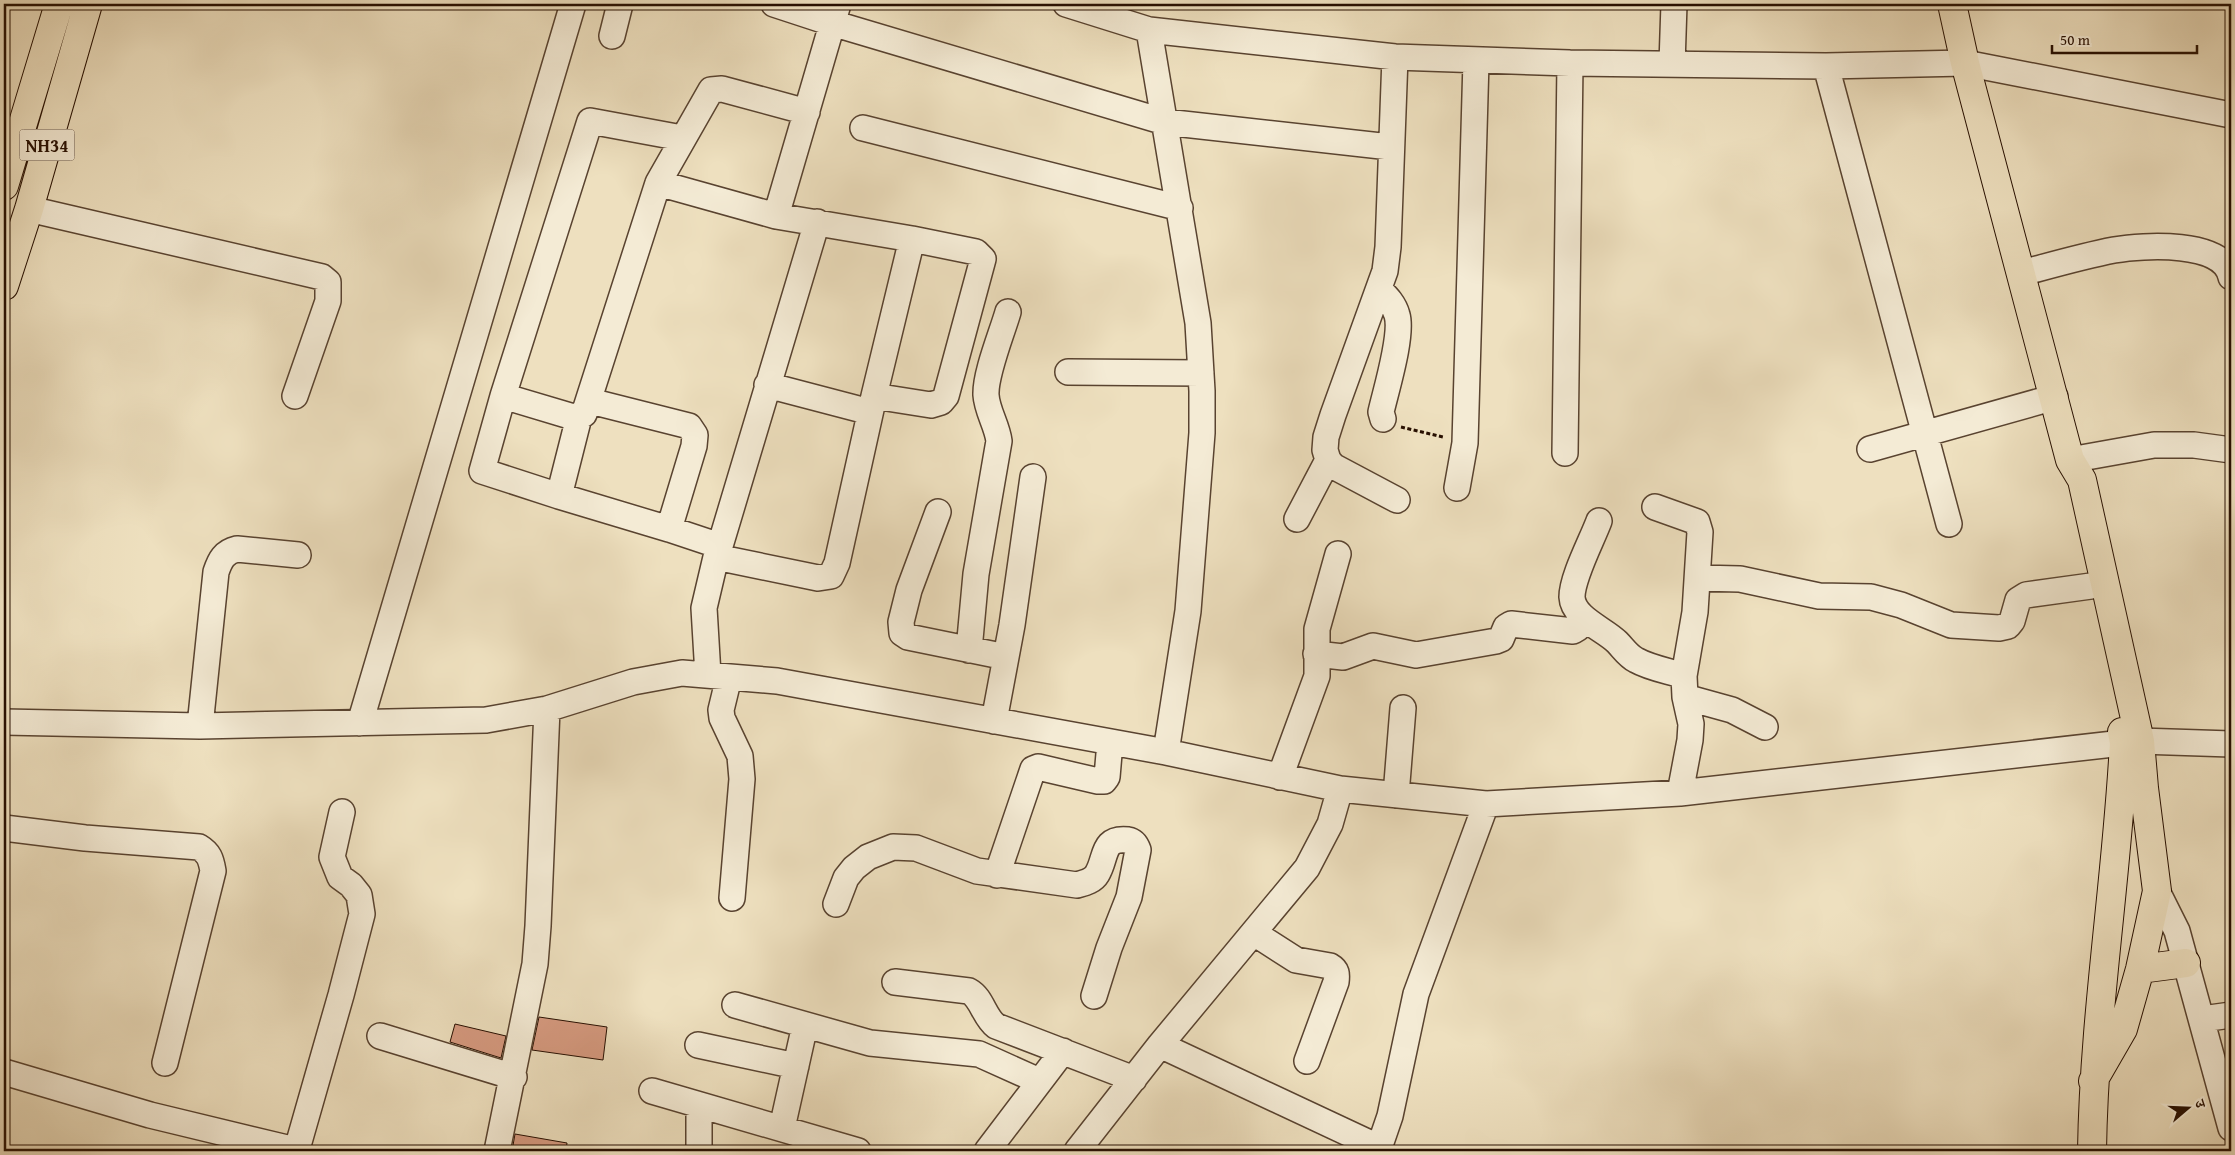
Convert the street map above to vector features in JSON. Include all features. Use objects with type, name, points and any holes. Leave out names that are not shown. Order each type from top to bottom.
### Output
[{"type":"main road","name":"NH34","points":[[4,186],[59,4]]},
{"type":"main road","name":"NH34","points":[[6,270],[29,209],[88,4]]},
{"type":"main road","points":[[1952,4],[1964,63],[2022,273],[2070,460],[2082,480],[2132,742],[2134,812],[2108,927],[2093,1081],[2092,1151]]},
{"type":"main road","points":[[2070,460],[2066,481],[2091,586],[2132,742]]},
{"type":"main road","points":[[2093,1081],[2124,1029],[2149,932],[2157,891],[2134,812]]},
{"type":"main road","points":[[2108,927],[2149,932]]},
{"type":"main road","points":[[2140,969],[2186,963]]},
{"type":"street","points":[[360,723],[573,4]]},
{"type":"street","points":[[612,36],[620,4]]},
{"type":"street","points":[[774,4],[835,14],[1165,122],[1390,147]]},
{"type":"street","points":[[1066,4],[1140,19],[1395,57],[1570,63],[1826,66],[1964,63],[2231,115]]},
{"type":"street","points":[[1672,64],[1674,4]]},
{"type":"street","points":[[776,216],[835,14]]},
{"type":"street","points":[[1140,19],[1165,122],[1180,208],[1198,323],[1201,373],[1202,433],[1188,611],[1166,752]]},
{"type":"street","points":[[1395,57],[1390,147],[1388,247],[1385,271],[1326,437],[1325,450],[1328,460],[1333,466],[1397,500]]},
{"type":"street","points":[[1457,488],[1465,443],[1476,61]]},
{"type":"street","points":[[1565,453],[1570,63]]},
{"type":"street","points":[[1826,66],[1949,524]]},
{"type":"street","points":[[559,496],[584,409],[658,183],[706,96],[711,90],[716,88],[807,112]]},
{"type":"street","points":[[682,138],[590,121],[503,396],[482,471],[669,529],[718,551],[818,578],[831,576],[837,564],[872,404],[912,239]]},
{"type":"street","points":[[863,128],[1180,208]]},
{"type":"street","points":[[658,183],[776,216],[976,252],[983,259],[946,396],[941,402],[931,405],[872,404],[767,385]]},
{"type":"street","points":[[29,209],[322,277],[328,282],[328,301],[295,396]]},
{"type":"street","points":[[732,898],[742,779],[740,756],[722,718],[718,676],[704,608],[718,551],[817,222]]},
{"type":"street","points":[[2022,273],[2116,250],[2173,247],[2209,253],[2220,260],[2231,272]]},
{"type":"street","points":[[1379,289],[1391,302],[1397,316],[1398,331],[1381,412],[1383,418]]},
{"type":"street","points":[[969,650],[976,574],[999,441],[986,396],[987,382],[1008,312]]},
{"type":"street","points":[[1068,372],[1201,373]]},
{"type":"street","points":[[503,396],[689,426],[695,435],[694,446],[669,529]]},
{"type":"street","points":[[1870,449],[2055,397]]},
{"type":"street","points":[[2070,460],[2154,444],[2194,445],[2231,450]]},
{"type":"street","points":[[1297,519],[1328,460]]},
{"type":"street","points":[[994,721],[1006,657],[1033,477]]},
{"type":"street","points":[[1655,507],[1697,522],[1700,532],[1698,578],[1692,636],[1684,686],[1691,724],[1680,793]]},
{"type":"street","points":[[938,512],[909,590],[900,628],[908,637],[1006,657]]},
{"type":"street","points":[[1599,521],[1574,586],[1572,599],[1582,616],[1616,641],[1630,657],[1765,727]]},
{"type":"street","points":[[200,726],[219,563],[230,550],[237,549],[298,555]]},
{"type":"street","points":[[1280,777],[1317,676],[1316,654],[1321,612],[1338,554]]},
{"type":"street","points":[[1698,578],[1740,579],[1819,596],[1871,597],[1901,605],[1951,625],[1999,628],[2008,626],[2012,621],[2014,606],[2018,600],[2026,595],[2091,586]]},
{"type":"street","points":[[1316,654],[1343,657],[1373,646],[1381,646],[1407,654],[1428,653],[1501,639],[1506,627],[1511,624],[1573,631],[1578,628],[1582,616]]},
{"type":"street","points":[[4,722],[200,726],[486,720],[547,709],[633,682],[682,673],[777,681],[1166,752],[1340,790],[1486,804],[1680,793],[2132,742],[2231,744]]},
{"type":"street","points":[[1396,795],[1403,708]]},
{"type":"street","points":[[497,1151],[514,1077],[535,964],[547,709]]},
{"type":"street","points":[[997,875],[1033,769],[1038,767],[1104,781],[1107,777],[1110,742]]},
{"type":"street","points":[[1081,1150],[1160,1045],[1254,933],[1312,860],[1330,824],[1340,790]]},
{"type":"street","points":[[1160,1045],[1379,1149],[1390,1116],[1416,994],[1486,804]]},
{"type":"street","points":[[4,1072],[150,1115],[294,1149],[299,1142],[362,914],[359,896],[351,885],[340,877],[332,857],[342,812]]},
{"type":"street","points":[[4,828],[85,838],[199,847],[207,852],[212,860],[213,871],[164,1063]]},
{"type":"street","points":[[836,904],[846,878],[854,868],[868,857],[892,847],[916,848],[960,866],[997,875],[1077,884],[1087,882],[1097,874],[1108,846],[1113,841],[1119,839],[1132,841],[1136,844],[1138,850],[1129,897],[1109,948],[1094,996]]},
{"type":"street","points":[[2157,891],[2177,931],[2231,1128]]},
{"type":"street","points":[[1254,933],[1296,960],[1330,966],[1337,974],[1336,982],[1307,1061]]},
{"type":"street","points":[[895,982],[969,991],[975,994],[986,1016],[996,1026],[1134,1079]]},
{"type":"street","points":[[735,1005],[870,1043],[979,1054],[1039,1081]]},
{"type":"street","points":[[2202,1019],[2231,1014]]},
{"type":"street","points":[[782,1128],[805,1025]]},
{"type":"street","points":[[380,1036],[514,1077]]},
{"type":"street","points":[[698,1045],[796,1066]]},
{"type":"street","points":[[987,1151],[1063,1051]]},
{"type":"street","points":[[652,1091],[858,1151]]},
{"type":"street","points":[[699,1105],[699,1151]]},
{"type":"path","points":[[1383,418],[1388,424],[1465,443]]},
{"type":"building","points":[[539,1017],[607,1027],[603,1060],[532,1050]]},
{"type":"building","points":[[455,1024],[506,1036],[501,1058],[450,1042]]},
{"type":"building","points":[[515,1134],[567,1143],[566,1151],[512,1151]]}]
